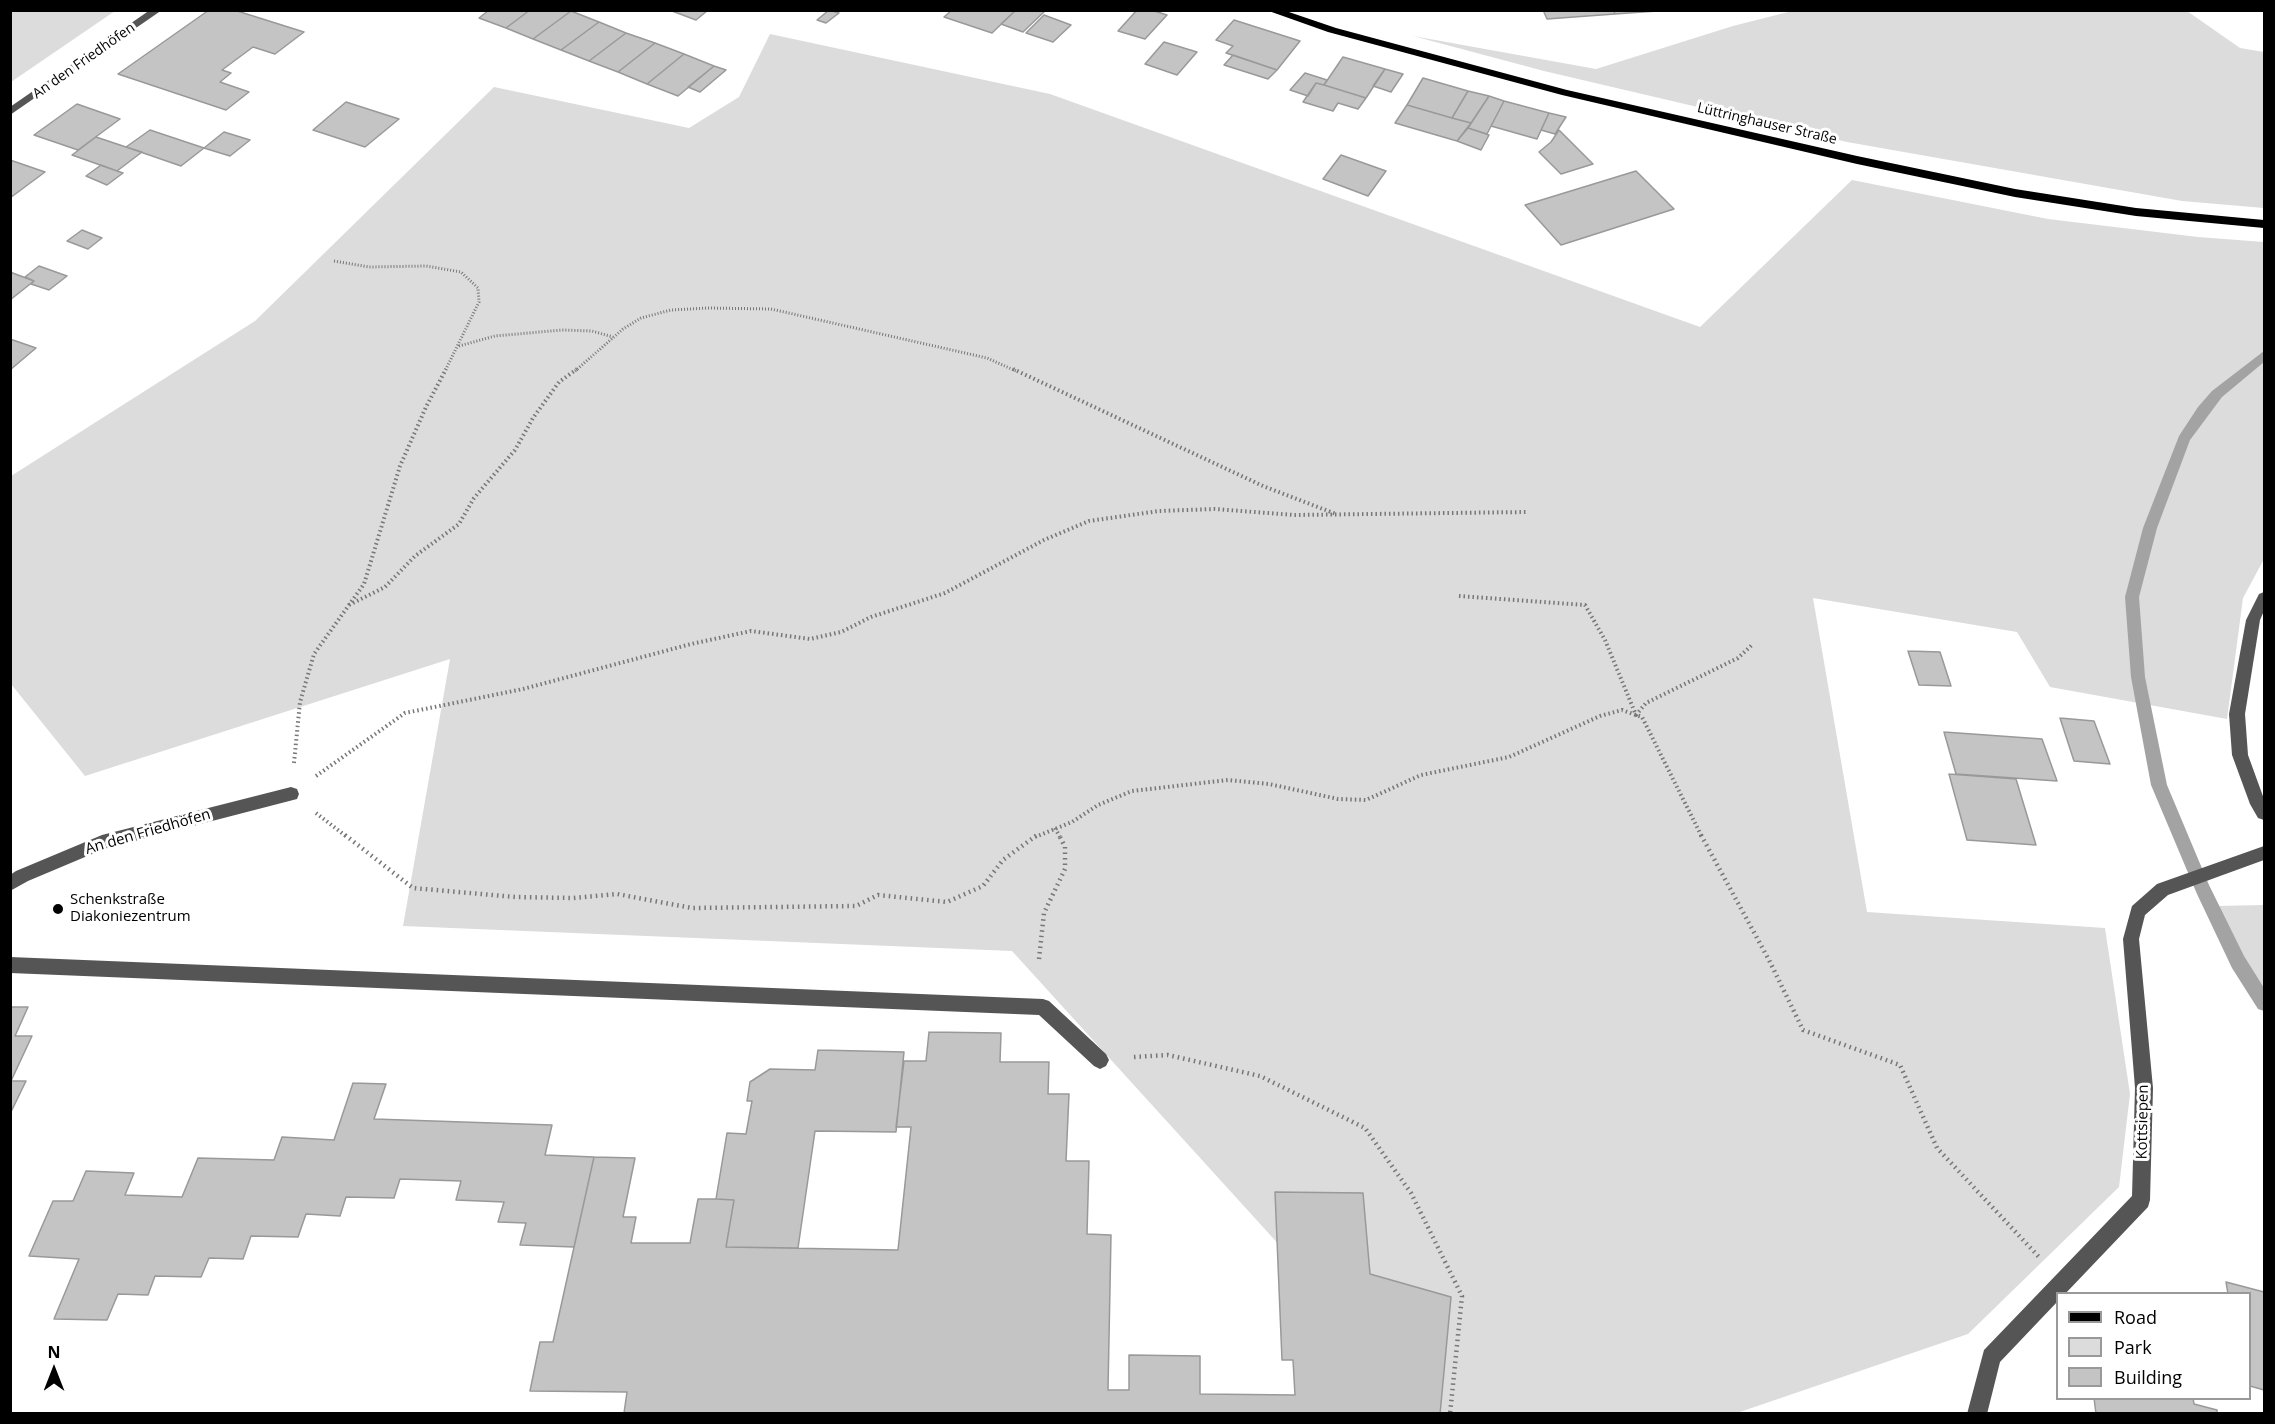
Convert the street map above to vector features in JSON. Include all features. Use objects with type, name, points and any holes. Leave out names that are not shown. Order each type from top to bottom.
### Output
[{"type":"main road","name":"Lüttringhauser Straße","points":[[1272,10],[1332,30],[1566,93],[1857,160],[2015,193],[2136,212],[2265,224]]},
{"type":"street","name":"An den Friedhöfen","points":[[10,112],[157,10]]},
{"type":"street","points":[[2265,598],[2253,620],[2237,714],[2240,755],[2256,799],[2265,813]]},
{"type":"street","name":"An den Friedhöfen","points":[[10,884],[22,876],[102,842],[291,794]]},
{"type":"street","name":"Kottsiepen","points":[[1977,1413],[1991,1357],[2141,1200],[2144,1088],[2130,939],[2138,911],[2163,889],[2265,853]]},
{"type":"street","points":[[10,965],[1043,1006],[1100,1060]]},
{"type":"path","points":[[291,794],[300,702],[314,654],[364,584],[400,466],[426,407],[471,322],[478,302],[478,288],[461,272],[426,266],[369,267],[334,261]]},
{"type":"path","points":[[349,605],[385,587],[415,556],[459,524],[474,498],[515,450],[532,418],[559,382],[593,357],[613,337],[641,318],[671,310],[771,309],[987,358],[1050,385],[1138,429],[1253,481],[1339,515]]},
{"type":"path","points":[[458,346],[495,336],[562,330],[592,331],[613,337]]},
{"type":"path","points":[[291,794],[405,713],[523,689],[691,644],[751,631],[810,639],[841,632],[871,617],[945,593],[1044,540],[1089,521],[1159,511],[1215,508],[1339,515],[1527,512]]},
{"type":"path","points":[[1459,596],[1585,605],[1605,640],[1636,715]]},
{"type":"path","points":[[1636,715],[1646,703],[1738,657],[1753,644]]},
{"type":"path","points":[[291,794],[413,888],[515,897],[573,898],[617,894],[692,908],[856,906],[878,895],[947,902],[983,886],[1003,860],[1038,835],[1072,822],[1098,805],[1132,791],[1228,780],[1269,784],[1338,799],[1366,800],[1421,775],[1509,757],[1600,716],[1622,710],[1642,717],[1694,824],[1749,921],[1803,1030],[1899,1065],[1937,1148],[2062,1282]]},
{"type":"path","points":[[1039,959],[1044,913],[1065,869],[1065,847],[1055,828]]},
{"type":"path","points":[[1100,1060],[1168,1055],[1260,1076],[1365,1128],[1412,1193],[1462,1296],[1450,1413]]},
{"type":"green space","points":[[11,10],[115,10],[115,11],[11,82]]},
{"type":"green space","points":[[1796,10],[2187,11],[2240,48],[2264,52],[2264,208],[2182,201],[1847,142],[1544,71],[1413,36],[1596,69],[1733,26]]},
{"type":"green space","points":[[770,34],[1050,94],[1700,327],[1852,180],[2048,219],[2198,237],[2264,242],[2264,559],[2243,598],[2227,719],[2050,687],[2017,632],[1813,598],[1867,912],[2105,928],[2130,1094],[2119,1187],[1968,1334],[1737,1413],[1432,1413],[1012,951],[403,926],[450,659],[85,776],[11,684],[11,476],[255,321],[494,87],[689,128],[739,97]]},
{"type":"green space","points":[[2264,905],[2264,994],[2240,954],[2216,906]]},
{"type":"building","points":[[209,10],[234,10],[304,32],[275,54],[253,47],[222,70],[231,73],[220,82],[249,92],[226,110],[118,74]]},
{"type":"building","points":[[489,10],[530,10],[506,28],[479,18]]},
{"type":"building","points":[[530,10],[571,11],[533,39],[506,28]]},
{"type":"building","points":[[829,10],[839,13],[826,23],[817,20]]},
{"type":"building","points":[[952,10],[1016,10],[992,33],[944,17]]},
{"type":"building","points":[[1016,10],[1046,10],[1023,32],[1001,24]]},
{"type":"building","points":[[1137,10],[1151,10],[1167,15],[1145,39],[1118,31]]},
{"type":"building","points":[[1543,10],[1613,10],[1615,14],[1547,19]]},
{"type":"building","points":[[1613,10],[1671,10],[1615,14]]},
{"type":"building","points":[[571,11],[599,22],[561,50],[533,39]]},
{"type":"building","points":[[672,11],[707,11],[696,20]]},
{"type":"building","points":[[1044,15],[1071,25],[1053,42],[1026,33]]},
{"type":"building","points":[[1234,20],[1300,41],[1277,70],[1226,53],[1233,46],[1216,40]]},
{"type":"building","points":[[599,22],[626,33],[589,61],[561,50]]},
{"type":"building","points":[[626,33],[655,43],[618,72],[589,61]]},
{"type":"building","points":[[1164,42],[1197,52],[1177,75],[1145,64]]},
{"type":"building","points":[[655,43],[684,54],[647,84],[618,72]]},
{"type":"building","points":[[684,54],[714,66],[678,96],[647,84]]},
{"type":"building","points":[[1233,55],[1277,70],[1268,79],[1224,65]]},
{"type":"building","points":[[1343,57],[1385,69],[1366,98],[1324,85]]},
{"type":"building","points":[[714,66],[726,70],[700,92],[688,87]]},
{"type":"building","points":[[1385,69],[1403,74],[1391,92],[1373,86]]},
{"type":"building","points":[[1305,73],[1327,80],[1324,85],[1316,83],[1308,96],[1290,90]]},
{"type":"building","points":[[1423,78],[1468,91],[1452,118],[1407,105]]},
{"type":"building","points":[[1316,83],[1366,98],[1358,109],[1338,103],[1333,111],[1303,102]]},
{"type":"building","points":[[1468,91],[1489,96],[1471,123],[1452,118]]},
{"type":"building","points":[[1489,96],[1504,101],[1487,134],[1468,128]]},
{"type":"building","points":[[1504,101],[1549,113],[1537,139],[1491,126]]},
{"type":"building","points":[[346,102],[399,119],[365,147],[313,130]]},
{"type":"building","points":[[77,104],[120,119],[78,150],[34,135]]},
{"type":"building","points":[[1407,105],[1471,123],[1457,141],[1395,123]]},
{"type":"building","points":[[1549,113],[1566,117],[1555,134],[1541,130]]},
{"type":"building","points":[[1468,128],[1489,135],[1481,150],[1457,141]]},
{"type":"building","points":[[150,130],[204,148],[181,166],[126,147]]},
{"type":"building","points":[[1559,130],[1593,164],[1561,174],[1539,152],[1551,142]]},
{"type":"building","points":[[224,132],[250,140],[230,156],[204,148]]},
{"type":"building","points":[[96,137],[142,152],[117,171],[72,155]]},
{"type":"building","points":[[1341,155],[1386,171],[1368,196],[1323,179]]},
{"type":"building","points":[[10,160],[45,172],[10,198]]},
{"type":"building","points":[[101,165],[123,173],[107,185],[86,176]]},
{"type":"building","points":[[1636,171],[1674,209],[1561,245],[1525,205]]},
{"type":"building","points":[[82,230],[102,238],[88,249],[67,241]]},
{"type":"building","points":[[39,266],[67,276],[49,290],[31,284],[34,281],[25,277]]},
{"type":"building","points":[[10,272],[34,281],[10,300]]},
{"type":"building","points":[[10,339],[36,348],[10,370]]},
{"type":"building","points":[[1908,651],[1940,652],[1951,686],[1919,685]]},
{"type":"building","points":[[2060,718],[2094,721],[2110,764],[2074,761]]},
{"type":"building","points":[[1944,732],[2042,739],[2057,781],[1956,774]]},
{"type":"building","points":[[1949,774],[2016,779],[2036,845],[1967,840]]},
{"type":"building","points":[[10,1007],[28,1007],[15,1036],[32,1036],[11,1081],[26,1081],[10,1114]]},
{"type":"building","points":[[929,1032],[1001,1033],[1000,1062],[1049,1062],[1048,1094],[1069,1094],[1066,1161],[1089,1161],[1087,1234],[1111,1235],[1108,1390],[1129,1390],[1129,1355],[1200,1356],[1200,1394],[1295,1395],[1293,1360],[1282,1360],[1275,1192],[1363,1193],[1370,1274],[1451,1297],[1440,1414],[624,1413],[627,1392],[530,1391],[540,1342],[553,1342],[594,1157],[635,1158],[623,1217],[636,1217],[631,1243],[690,1243],[698,1199],[716,1199],[734,1200],[726,1247],[898,1250],[911,1127],[896,1127],[904,1061],[926,1061]]},
{"type":"building","points":[[818,1050],[904,1052],[896,1132],[815,1131],[798,1248],[726,1247],[734,1200],[716,1199],[727,1133],[746,1134],[752,1101],[747,1101],[750,1082],[770,1069],[815,1070]]},
{"type":"building","points":[[353,1083],[386,1084],[374,1119],[552,1125],[545,1155],[594,1157],[574,1247],[520,1245],[526,1223],[498,1222],[504,1202],[456,1200],[461,1181],[400,1179],[394,1198],[346,1197],[340,1216],[306,1214],[298,1237],[251,1236],[243,1259],[209,1258],[201,1277],[155,1276],[148,1295],[118,1294],[107,1320],[54,1319],[79,1259],[29,1256],[53,1201],[73,1201],[86,1171],[134,1173],[125,1195],[182,1197],[198,1158],[274,1160],[282,1137],[334,1140]]},
{"type":"building","points":[[2226,1282],[2264,1292],[2264,1390],[2251,1386],[2251,1292],[2228,1292]]},
{"type":"building","points":[[2094,1400],[2193,1400],[2194,1404],[2217,1410],[2217,1414],[2096,1414]]},
{"type":"waterway","points":[[2264,356],[2217,394],[2203,410],[2184,439],[2150,528],[2132,597],[2138,677],[2159,785],[2203,889],[2238,962],[2264,1003]]},
{"type":"place","name":"Schenkstraße Diakoniezentrum","points":[[58,909]]}]
